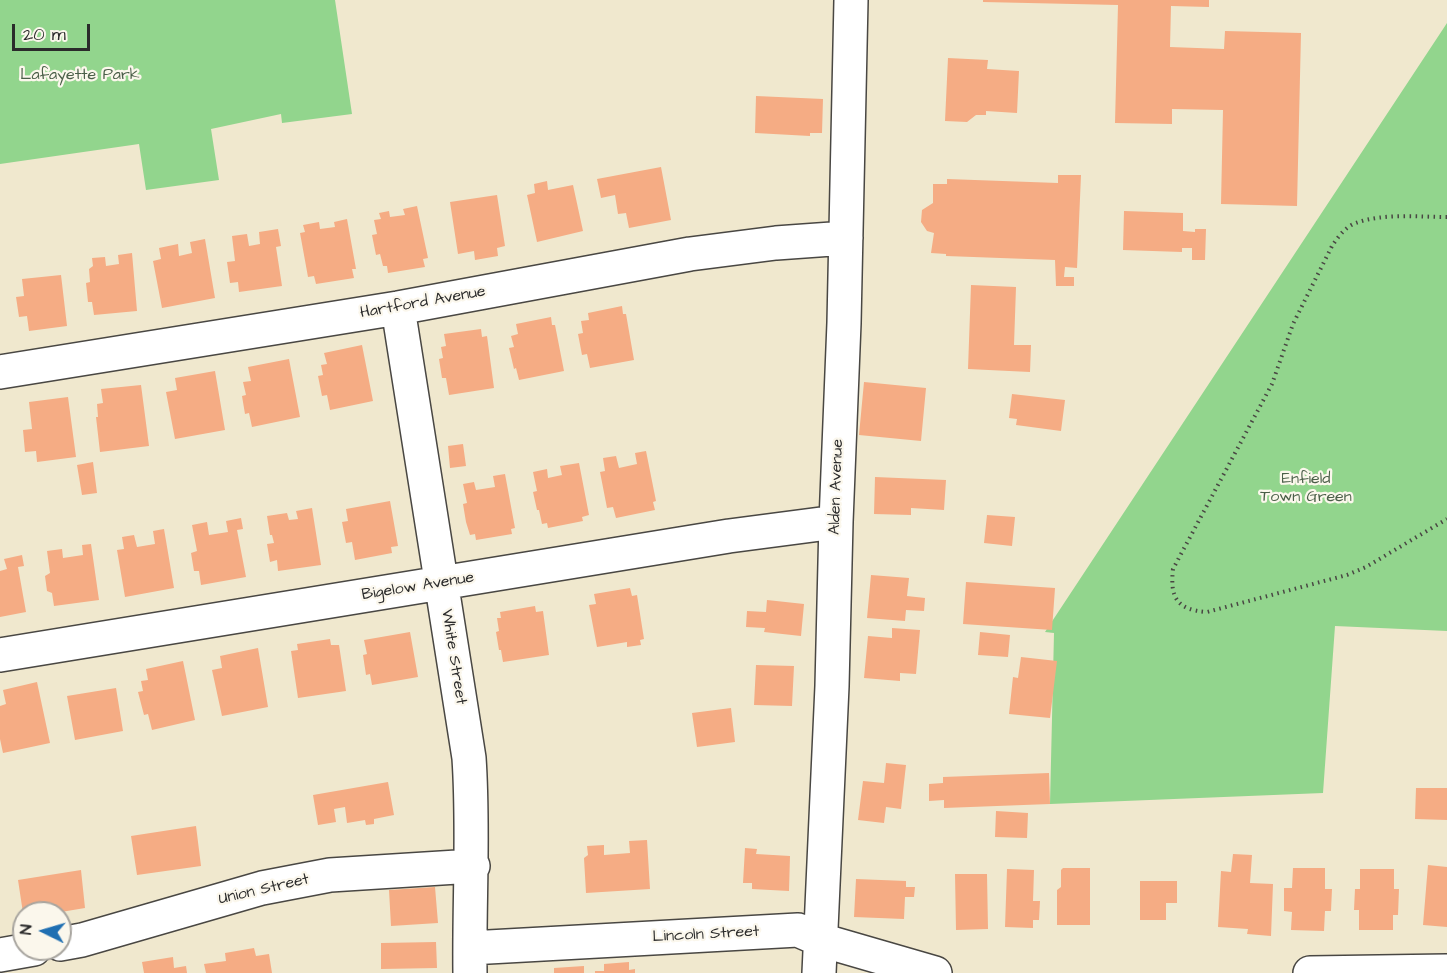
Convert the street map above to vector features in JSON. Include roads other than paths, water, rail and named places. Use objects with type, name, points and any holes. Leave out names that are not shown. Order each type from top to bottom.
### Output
[{"type":"street","name":"Alden Avenue","points":[[819,973],[832,686],[851,0]]},
{"type":"street","name":"Hartford Avenue","points":[[0,372],[398,308],[690,254],[777,243],[846,238]]},
{"type":"street","name":"White Street","points":[[398,308],[469,758],[473,866],[470,960]]},
{"type":"street","name":"Bigelow Avenue","points":[[0,655],[729,536],[836,522]]},
{"type":"street","name":"Union Street","points":[[72,942],[262,888],[330,875],[473,866]]},
{"type":"street","name":"Lincoln Street","points":[[470,960],[798,930],[820,940],[935,973]]},
{"type":"street","points":[[1310,973],[1447,971]]},
{"type":"park label","name":"Lafayette Park","points":[[80,76]]},
{"type":"park label","name":"Enfield Town Green","points":[[1306,489]]}]
